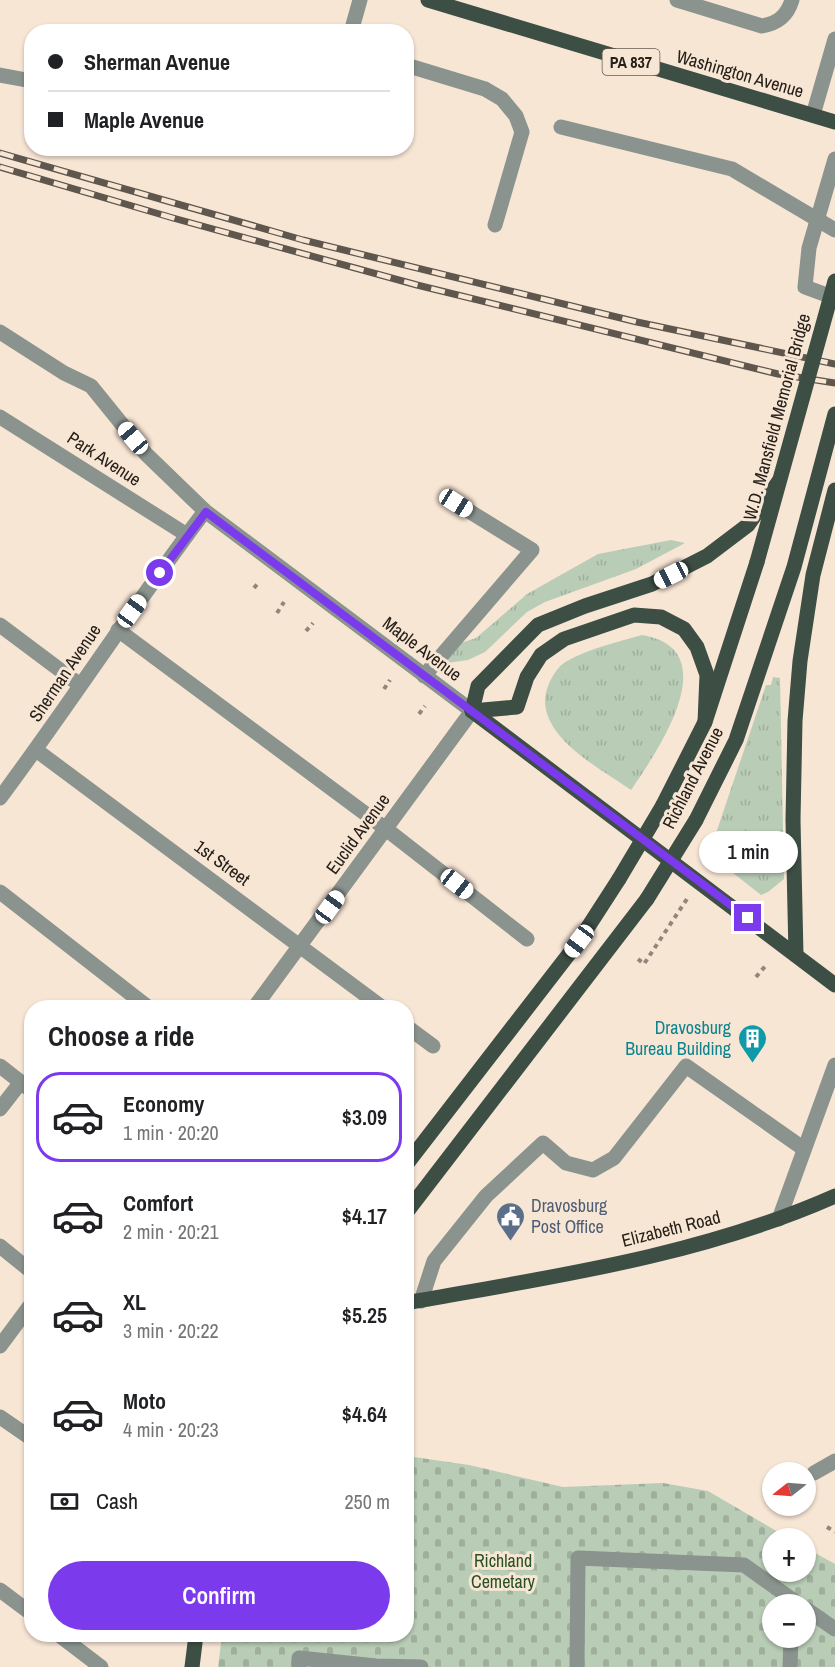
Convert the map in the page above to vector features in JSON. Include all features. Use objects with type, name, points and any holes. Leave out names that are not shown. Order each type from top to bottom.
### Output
[{"type":"main road","name":"Washington Avenue","points":[[428,0],[835,122]]},
{"type":"main road","name":"W.D. Mansfield Memorial Bridge","points":[[757,562],[835,281]]},
{"type":"main road","name":"Richland Avenue","points":[[414,1203],[647,899],[696,820],[736,740],[795,567],[835,414]]},
{"type":"main road","points":[[705,722],[707,675],[698,647],[684,629],[661,617],[634,615],[564,639],[541,654],[527,677],[517,708],[472,711],[478,687],[538,626],[585,606],[652,584],[707,556],[748,525],[782,476]]},
{"type":"main road","points":[[796,955],[793,820],[795,721],[800,661],[813,575],[835,490]]},
{"type":"main road","name":"Richland Avenue","points":[[414,1155],[579,941],[663,805],[705,722],[757,562]]},
{"type":"main road","name":"Maple Avenue","points":[[472,711],[835,985]]},
{"type":"main road","name":"Elizabeth Road","points":[[414,1302],[688,1247],[779,1219],[835,1196]]},
{"type":"main road","points":[[192,1667],[195,1642]]},
{"type":"street","points":[[353,24],[360,0]]},
{"type":"street","points":[[677,0],[762,26],[774,24],[784,17],[792,0]]},
{"type":"street","points":[[813,116],[835,39]]},
{"type":"street","points":[[414,67],[485,89],[502,99],[516,116],[522,132],[495,225]]},
{"type":"street","points":[[0,75],[24,80]]},
{"type":"street","points":[[561,128],[732,169],[835,230]]},
{"type":"street","points":[[835,159],[809,248],[804,287],[835,298]]},
{"type":"street","name":"Maple Avenue","points":[[0,332],[91,386],[146,454],[206,512],[472,711]]},
{"type":"street","name":"Park Avenue","points":[[0,417],[187,535]]},
{"type":"street","points":[[424,676],[532,550],[456,503]]},
{"type":"street","name":"Sherman Avenue","points":[[0,798],[36,750],[118,630],[206,512]]},
{"type":"street","points":[[118,630],[386,829],[527,939]]},
{"type":"street","points":[[3,631],[80,685]]},
{"type":"street","name":"Euclid Avenue","points":[[260,1000],[472,711]]},
{"type":"street","name":"1st Street","points":[[36,750],[373,1000]]},
{"type":"street","points":[[0,892],[138,1000]]},
{"type":"street","points":[[414,1032],[433,1046]]},
{"type":"street","points":[[779,1219],[835,1065]]},
{"type":"street","points":[[0,1066],[24,1084]]},
{"type":"street","points":[[414,1302],[434,1261],[486,1196],[543,1143],[566,1163],[593,1170],[614,1158],[686,1066],[804,1149]]},
{"type":"street","points":[[0,1109],[24,1088]]},
{"type":"street","points":[[0,1246],[24,1266]]},
{"type":"street","points":[[0,1346],[24,1314]]},
{"type":"street","points":[[0,1417],[24,1434]]},
{"type":"street","points":[[816,1472],[835,1461]]},
{"type":"street","points":[[577,1667],[578,1558],[744,1564],[784,1594]]},
{"type":"street","points":[[0,1590],[24,1608]]},
{"type":"street","points":[[816,1617],[835,1629]]},
{"type":"street","points":[[68,1642],[101,1667]]},
{"type":"street","points":[[790,1667],[791,1648]]},
{"type":"street","points":[[299,1667],[299,1658],[376,1666],[422,1667]]},
{"type":"path","points":[[254,588],[259,582]]},
{"type":"path","points":[[277,613],[285,602]]},
{"type":"path","points":[[306,631],[313,623]]},
{"type":"path","points":[[384,689],[390,680]]},
{"type":"path","points":[[419,714],[425,706]]},
{"type":"path","points":[[638,959],[644,964],[682,905]]},
{"type":"path","points":[[756,978],[766,964]]},
{"type":"path","points":[[828,1527],[835,1532]]},
{"type":"green space","points":[[671,540],[685,543],[636,569],[545,602],[527,612],[485,652],[468,660],[447,663],[449,647],[476,638],[527,594],[598,554]]},
{"type":"green space","points":[[642,635],[667,644],[680,660],[683,680],[669,728],[631,790],[586,760],[558,734],[549,719],[545,703],[548,686],[564,663],[595,649]]},
{"type":"green space","points":[[773,677],[780,678],[784,879],[761,895],[709,854],[766,685],[771,685]]},
{"type":"green space","name":"Richland Cemetary","points":[[414,1457],[469,1465],[563,1487],[663,1483],[708,1491],[771,1528],[762,1528],[762,1582],[816,1582],[816,1554],[835,1564],[835,1667],[218,1667],[221,1642],[414,1642]]},
{"type":"railway","points":[[0,153],[303,240],[637,322],[835,364]]},
{"type":"railway","points":[[0,167],[173,218],[417,285],[778,374],[835,383]]},
{"type":"place","name":"Dravosburg Bureau Building","points":[[752,1064]]},
{"type":"place","name":"Dravosburg Post Office","points":[[510,1242]]},
{"type":"route","points":[[160,573],[206,512],[748,918]]}]
